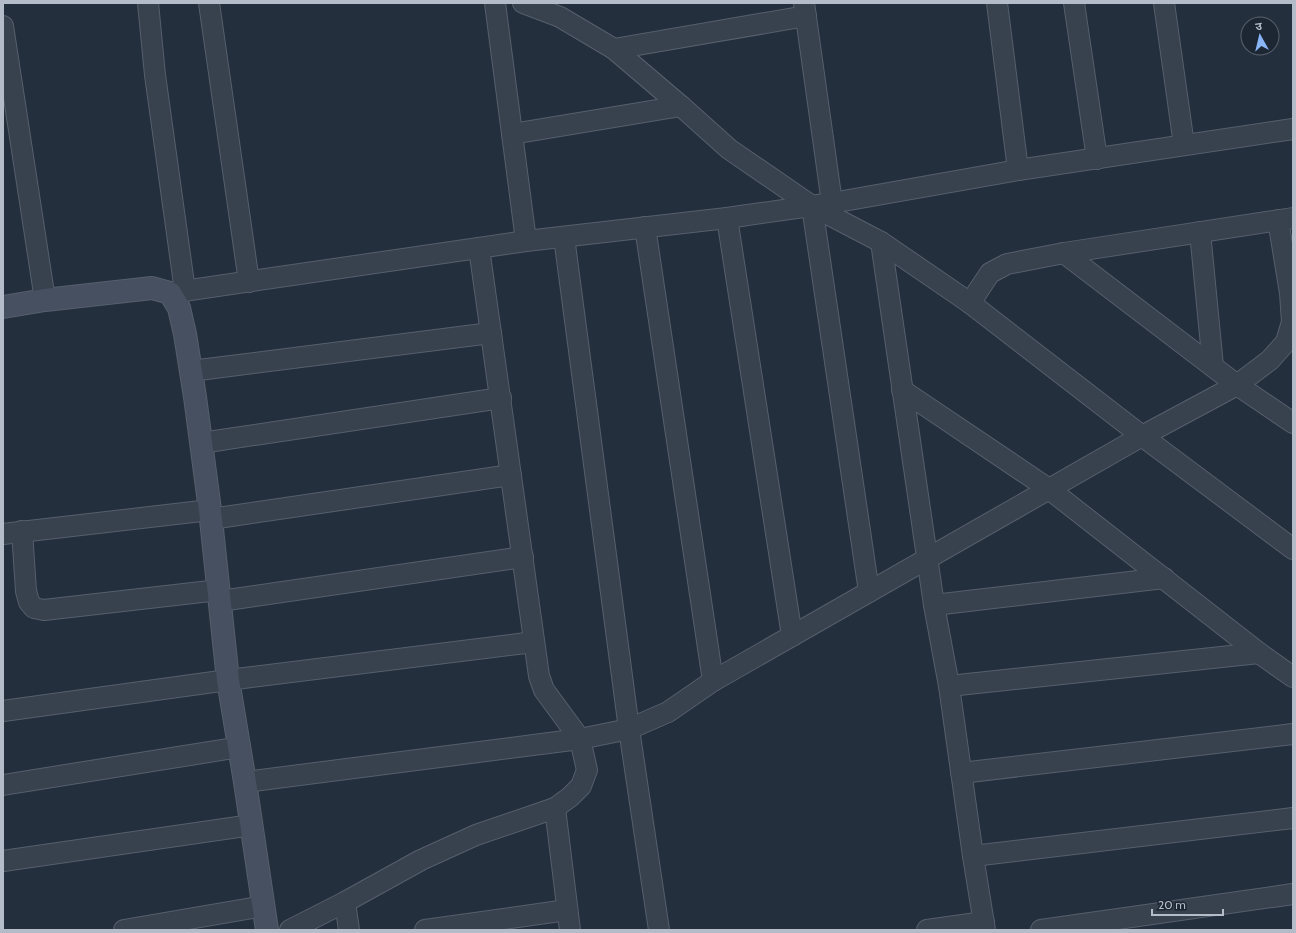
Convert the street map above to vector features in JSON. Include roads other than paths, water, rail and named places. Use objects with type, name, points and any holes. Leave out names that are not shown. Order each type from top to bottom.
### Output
[{"type":"street","points":[[148,3],[179,308],[191,372],[201,443],[228,680],[246,782],[264,906],[266,930]]},
{"type":"street","points":[[209,3],[249,282]]},
{"type":"street","points":[[495,3],[526,241]]},
{"type":"street","points":[[523,3],[560,17],[614,49],[729,149],[812,206],[881,242],[970,303],[1142,436],[1293,549]]},
{"type":"street","points":[[998,3],[1018,170]]},
{"type":"street","points":[[1074,3],[1097,159]]},
{"type":"street","points":[[1164,3],[1184,145]]},
{"type":"street","points":[[614,49],[805,10],[832,203]]},
{"type":"street","points":[[3,26],[45,300]]},
{"type":"street","points":[[512,134],[681,106]]},
{"type":"street","points":[[3,307],[45,300],[152,288],[178,292],[526,241],[727,218],[832,203],[1018,170],[1293,129]]},
{"type":"street","points":[[812,206],[869,592]]},
{"type":"street","points":[[727,218],[792,636]]},
{"type":"street","points":[[246,782],[580,739],[629,728],[668,712],[713,681],[1142,436],[1237,385],[1270,360],[1286,342],[1292,322],[1286,219],[1064,253],[1006,264],[990,273],[970,303]]},
{"type":"street","points":[[645,227],[713,681]]},
{"type":"street","points":[[1200,232],[1213,366]]},
{"type":"street","points":[[564,237],[629,728],[659,930]]},
{"type":"street","points":[[881,242],[927,559],[949,686],[972,856],[984,926],[928,930]]},
{"type":"street","points":[[290,930],[345,902],[421,860],[476,835],[555,808],[570,797],[581,786],[587,770],[580,739],[544,690],[539,676],[480,248]]},
{"type":"street","points":[[1064,253],[1237,385],[1293,423]]},
{"type":"street","points":[[191,372],[492,333]]},
{"type":"street","points":[[902,390],[1049,489],[1259,653],[1293,677]]},
{"type":"street","points":[[201,443],[501,398]]},
{"type":"street","points":[[511,475],[210,514],[13,533],[29,602],[34,608],[44,610],[219,596],[523,557]]},
{"type":"street","points":[[934,605],[1164,578]]},
{"type":"street","points":[[3,712],[228,680],[534,642]]},
{"type":"street","points":[[949,686],[1259,653]]},
{"type":"street","points":[[960,773],[1293,734]]},
{"type":"street","points":[[3,785],[240,747]]},
{"type":"street","points":[[555,808],[570,930]]},
{"type":"street","points":[[972,856],[1293,818]]},
{"type":"street","points":[[3,861],[252,825]]},
{"type":"street","points":[[1041,930],[1293,894]]},
{"type":"street","points":[[345,902],[348,930]]},
{"type":"street","points":[[124,930],[264,906]]},
{"type":"street","points":[[425,930],[567,910]]}]
